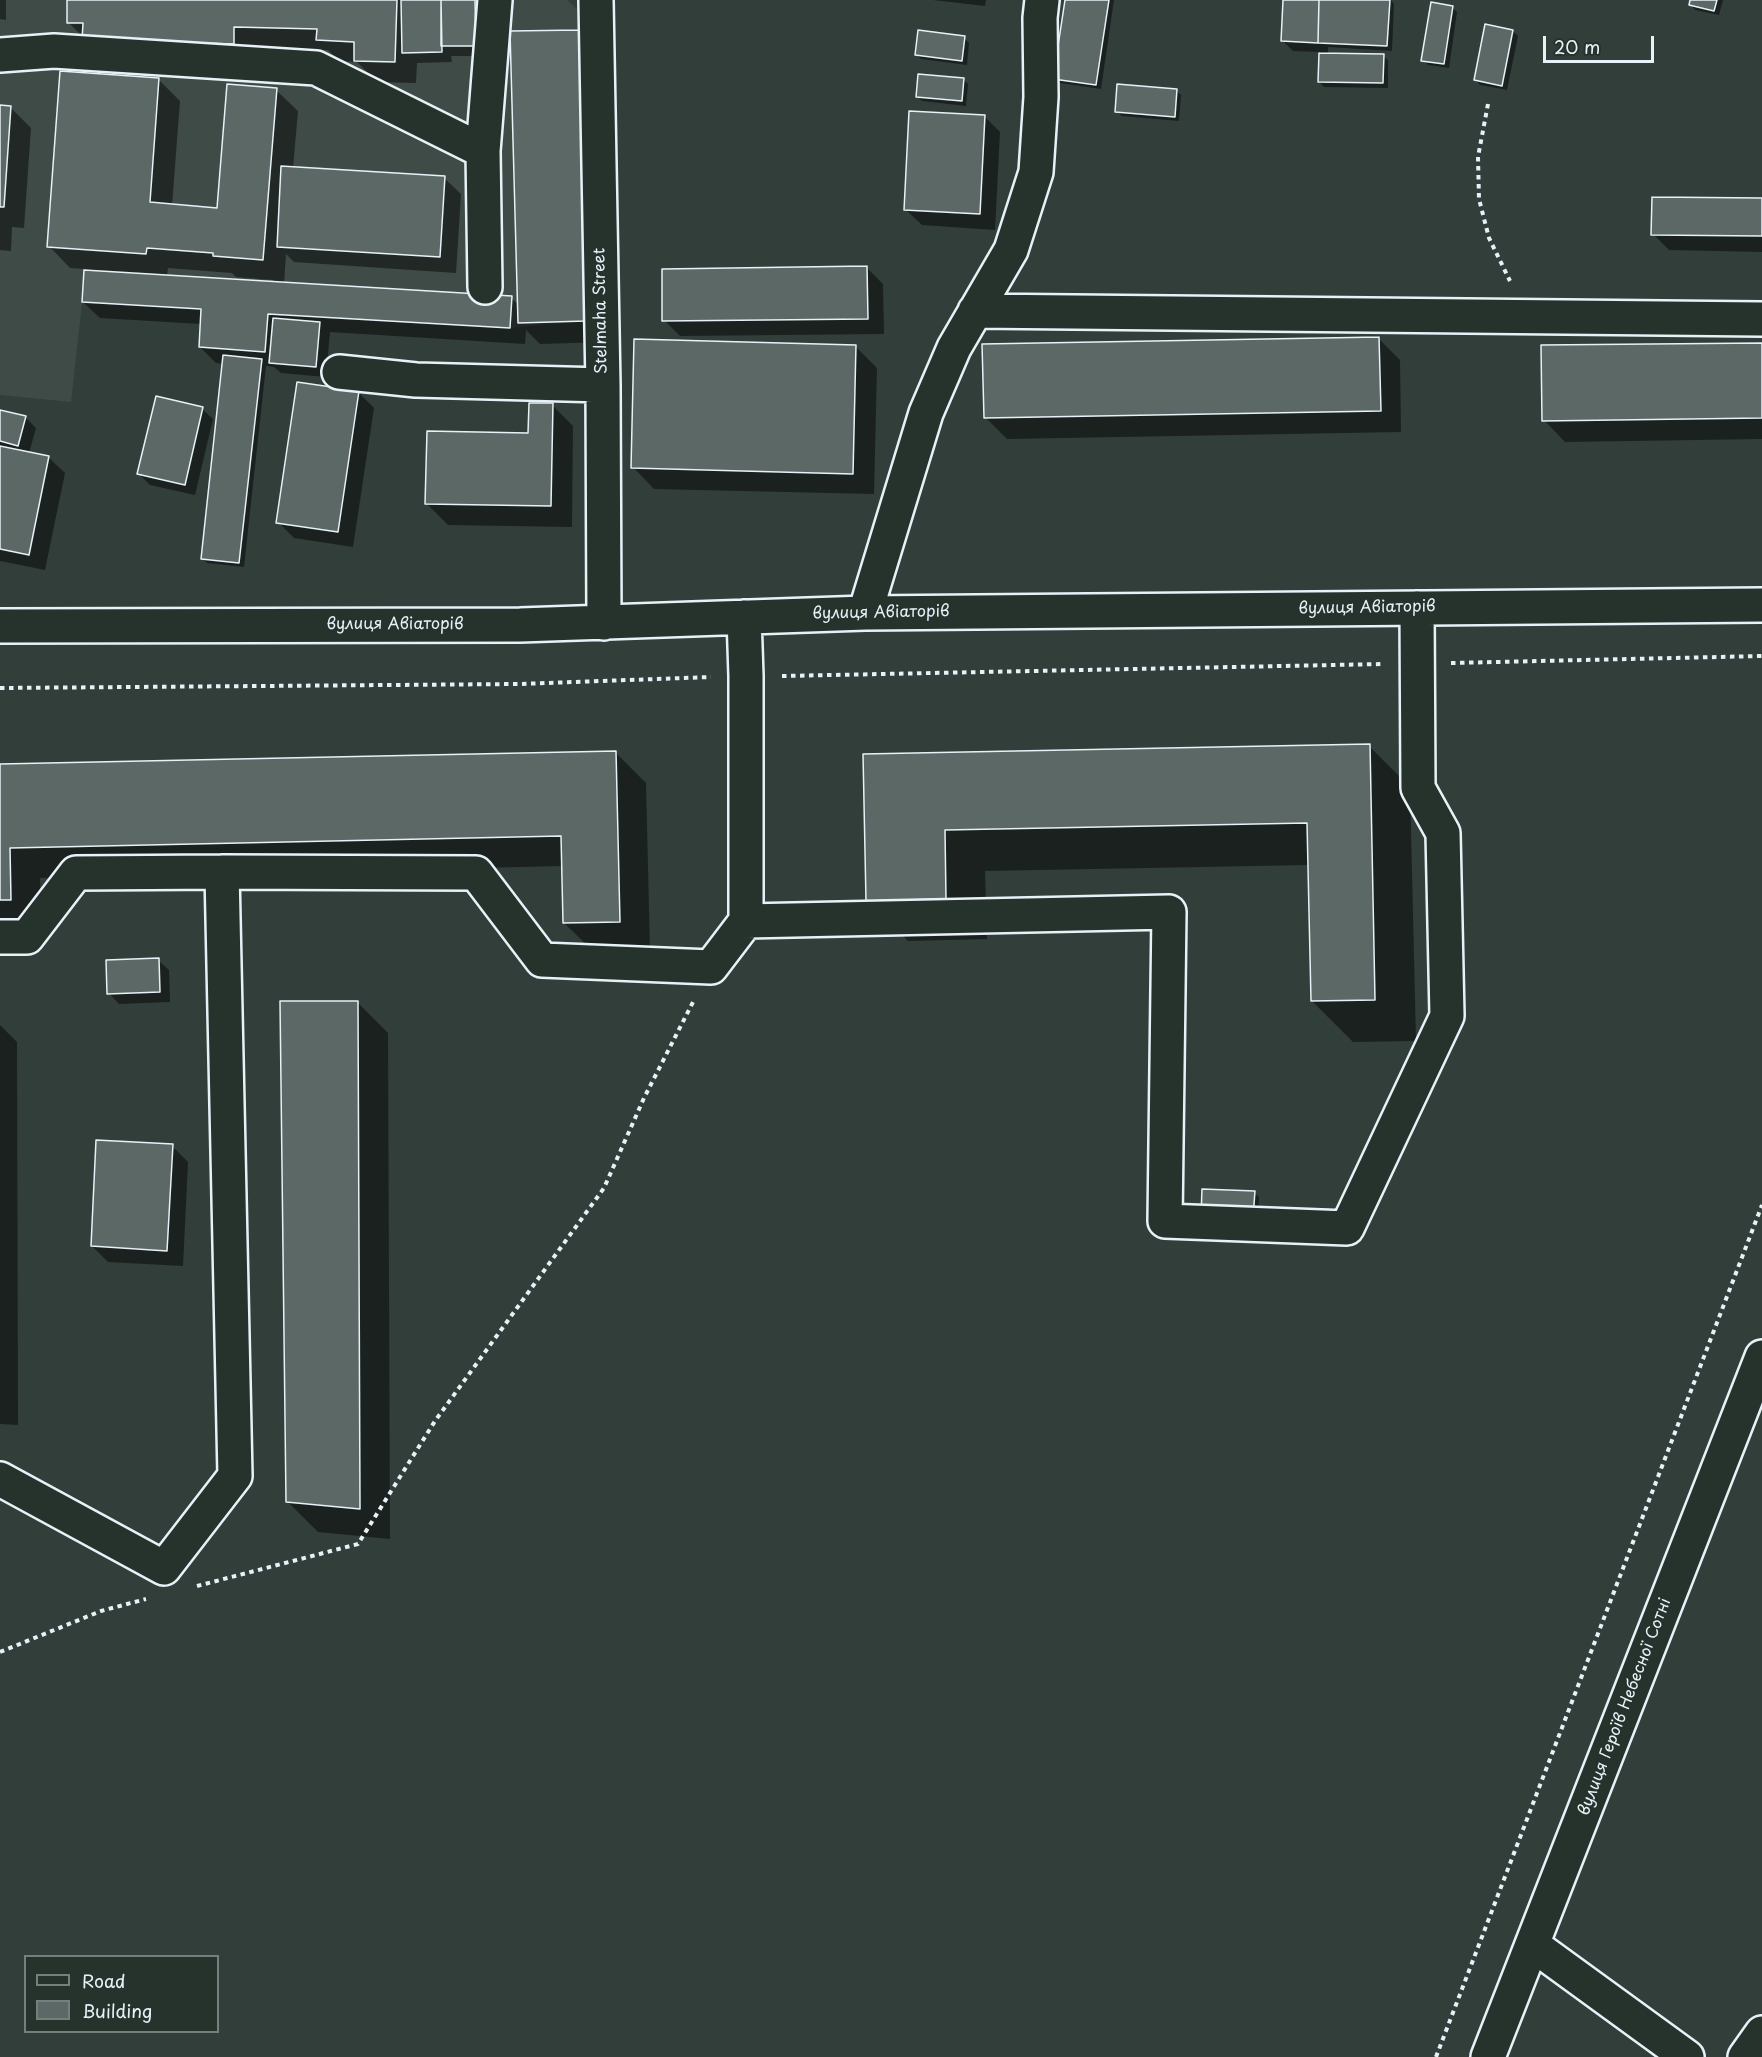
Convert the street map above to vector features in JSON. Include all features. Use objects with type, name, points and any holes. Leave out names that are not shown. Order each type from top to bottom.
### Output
[{"type":"street","points":[[484,287],[483,151],[495,0]]},
{"type":"street","name":"Stelmaha Street","points":[[596,0],[603,385],[604,623]]},
{"type":"street","points":[[864,613],[926,413],[954,348],[1011,250],[1036,172],[1041,97],[1040,18],[1042,0]]},
{"type":"street","points":[[0,54],[54,51],[316,68],[483,151]]},
{"type":"street","points":[[975,311],[1762,319]]},
{"type":"street","points":[[339,372],[416,380],[603,385]]},
{"type":"street","name":"вулиця Авіаторів","points":[[0,626],[508,625],[864,613],[1762,605]]},
{"type":"street","points":[[746,921],[1169,912],[1165,1221],[1347,1228],[1447,1016],[1443,832],[1418,788],[1418,608]]},
{"type":"street","points":[[0,936],[27,937],[76,873],[476,873],[542,960],[711,967],[746,921],[744,617]]},
{"type":"street","points":[[0,1479],[164,1568],[235,1476],[222,872]]},
{"type":"street","name":"вулиця Героїв Небесної Сотні","points":[[1488,2057],[1762,1357]]},
{"type":"street","points":[[1533,1945],[1687,2057]]},
{"type":"street","points":[[1745,2057],[1762,2033]]},
{"type":"path","points":[[1488,104],[1478,157],[1479,199],[1490,238],[1527,317]]},
{"type":"path","points":[[0,688],[519,684],[746,676],[1762,656]]},
{"type":"path","points":[[190,1587],[358,1544],[435,1421],[604,1188],[644,1098],[711,967]]},
{"type":"path","points":[[1436,2057],[1762,1205]]},
{"type":"path","points":[[0,1652],[101,1611],[157,1596]]},
{"type":"shaded area","points":[[0,0],[567,0],[577,9],[579,30],[586,321],[510,328],[268,314],[265,352],[199,347],[201,309],[82,303],[71,402],[0,395]]},
{"type":"building","points":[[67,0],[397,0],[395,62],[354,61],[354,42],[316,40],[317,29],[234,27],[234,44],[82,40],[83,23],[67,23]]},
{"type":"building","points":[[401,0],[441,0],[442,52],[402,53]]},
{"type":"building","points":[[441,0],[475,0],[476,46],[441,46]]},
{"type":"building","points":[[1065,0],[1109,0],[1096,85],[1053,79]]},
{"type":"building","points":[[1283,0],[1319,0],[1318,43],[1281,41]]},
{"type":"building","points":[[1319,0],[1390,0],[1387,46],[1318,43]]},
{"type":"building","points":[[1690,0],[1717,0],[1714,11],[1689,5]]},
{"type":"building","points":[[1431,2],[1453,6],[1444,64],[1421,61]]},
{"type":"building","points":[[1485,24],[1513,30],[1502,86],[1474,80]]},
{"type":"building","points":[[579,30],[586,321],[518,323],[510,31]]},
{"type":"building","points":[[918,30],[965,36],[962,61],[915,55]]},
{"type":"building","points":[[1319,53],[1384,54],[1383,83],[1318,82]]},
{"type":"building","points":[[60,71],[159,78],[150,202],[217,208],[227,84],[277,88],[263,260],[213,256],[213,253],[147,248],[146,254],[47,247]]},
{"type":"building","points":[[918,74],[964,78],[962,101],[916,97]]},
{"type":"building","points":[[1117,84],[1177,89],[1175,117],[1115,112]]},
{"type":"building","points":[[0,105],[11,106],[4,207],[0,207]]},
{"type":"building","points":[[909,111],[985,115],[980,214],[904,210]]},
{"type":"building","points":[[281,166],[445,176],[440,257],[277,247]]},
{"type":"building","points":[[1652,197],[1762,198],[1762,236],[1651,235]]},
{"type":"building","points":[[867,266],[868,319],[662,321],[662,269]]},
{"type":"building","points":[[84,270],[512,296],[510,328],[268,314],[265,352],[199,347],[201,309],[82,302]]},
{"type":"building","points":[[273,318],[320,322],[316,367],[269,363]]},
{"type":"building","points":[[1379,337],[1381,411],[984,418],[982,344]]},
{"type":"building","points":[[634,339],[856,345],[853,474],[631,468]]},
{"type":"building","points":[[1762,343],[1762,418],[1542,421],[1541,345]]},
{"type":"building","points":[[223,355],[262,359],[239,563],[201,559]]},
{"type":"building","points":[[297,382],[359,391],[338,532],[276,523]]},
{"type":"building","points":[[156,396],[203,407],[185,485],[137,474]]},
{"type":"building","points":[[529,403],[553,403],[551,506],[425,504],[427,431],[528,433]]},
{"type":"building","points":[[0,410],[26,416],[18,446],[0,441]]},
{"type":"building","points":[[0,446],[49,456],[29,555],[0,549]]},
{"type":"building","points":[[1370,744],[1375,1000],[1311,1001],[1307,823],[945,830],[946,899],[866,901],[863,754]]},
{"type":"building","points":[[616,751],[620,922],[563,923],[561,836],[10,848],[11,900],[0,900],[0,764]]},
{"type":"building","points":[[159,958],[160,992],[107,994],[106,960]]},
{"type":"building","points":[[280,1001],[358,1001],[360,1509],[286,1502]]},
{"type":"building","points":[[96,1140],[173,1144],[167,1251],[91,1246]]},
{"type":"building","points":[[1202,1189],[1255,1191],[1253,1218],[1201,1216]]}]
